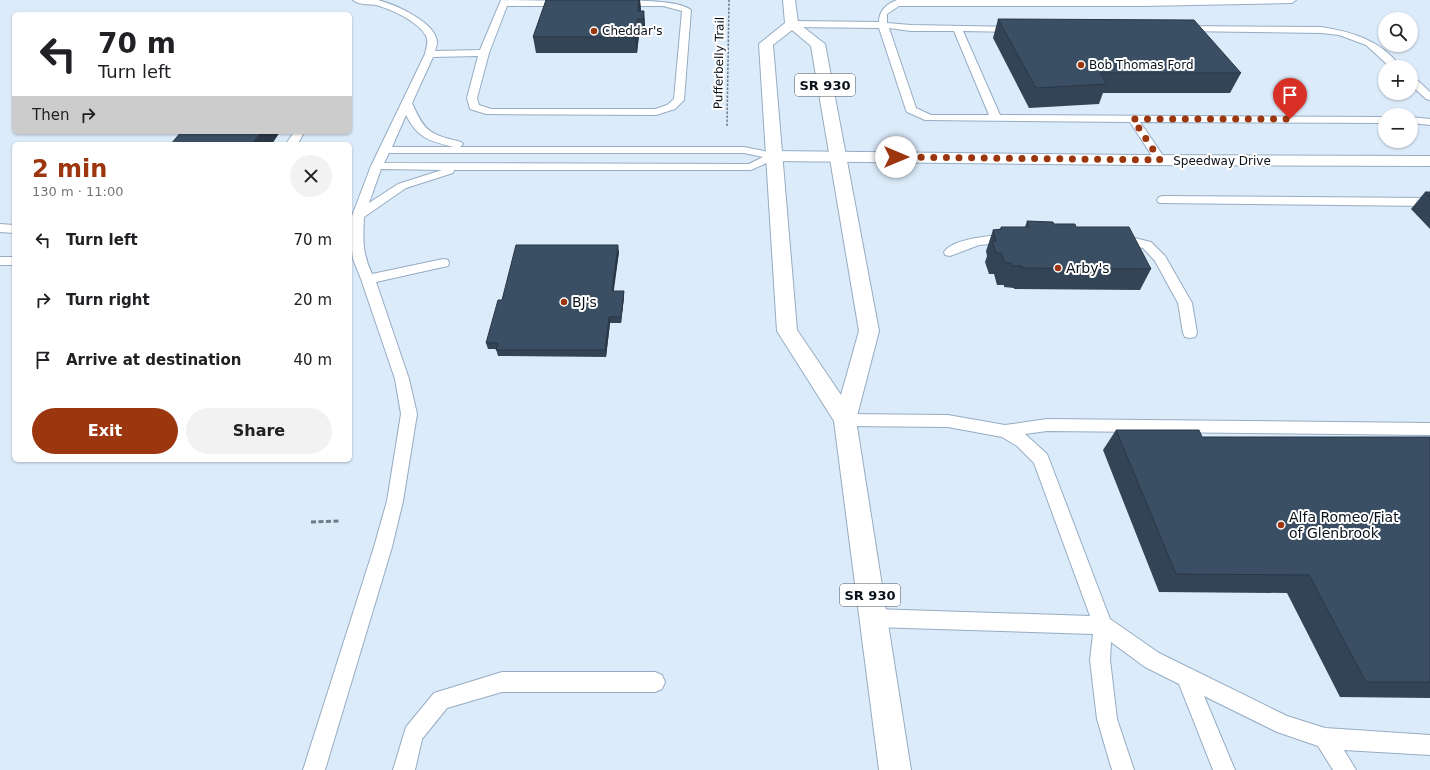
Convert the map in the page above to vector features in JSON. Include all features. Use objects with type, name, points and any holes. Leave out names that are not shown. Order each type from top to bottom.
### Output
[{"type":"main road","points":[[789,0],[792,24]]},
{"type":"main road","name":"SR 930","points":[[845,420],[787,331],[766,44],[792,24],[818,44],[869,331],[845,420],[895,770]]},
{"type":"main road","name":"Speedway Drive","points":[[774,156],[1430,162]]},
{"type":"lane","points":[[314,770],[383,547],[395,501],[409,414],[402,380],[368,279],[355,259],[358,216],[377,166],[430,54],[432,40],[426,29],[413,18],[394,8],[356,0]]},
{"type":"lane","points":[[1292,0],[1142,3],[889,4],[882,14],[883,25],[911,110],[929,118],[1378,120]]},
{"type":"lane","points":[[575,3],[504,2],[484,54],[472,98],[474,107],[490,112],[656,112],[671,108],[678,100],[687,10],[681,6],[671,4],[607,3]]},
{"type":"lane","points":[[792,24],[883,25],[911,28],[1028,29]]},
{"type":"lane","points":[[957,28],[996,118]]},
{"type":"lane","points":[[1171,29],[1321,30],[1341,33],[1369,43],[1388,60]]},
{"type":"lane","points":[[430,54],[484,54]]},
{"type":"lane","points":[[1418,86],[1430,97]]},
{"type":"lane","points":[[407,103],[414,123],[428,137],[477,150]]},
{"type":"lane","points":[[1133,119],[1160,160]]},
{"type":"lane","points":[[1418,120],[1430,122]]},
{"type":"lane","points":[[385,150],[744,150],[774,156]]},
{"type":"lane","points":[[377,166],[751,167],[774,156]]},
{"type":"lane","points":[[358,216],[402,186],[467,166]]},
{"type":"lane","points":[[1163,200],[1430,202]]},
{"type":"lane","points":[[0,228],[12,229]]},
{"type":"lane","points":[[950,252],[984,238],[1019,239]]},
{"type":"lane","points":[[1103,238],[1127,239],[1147,244],[1160,259],[1186,303],[1190,333]]},
{"type":"lane","points":[[0,261],[12,261]]},
{"type":"lane","points":[[368,279],[443,263]]},
{"type":"lane","points":[[845,420],[948,421],[1005,431],[1024,441],[1041,459],[1103,625],[1100,660],[1107,719],[1123,770]]},
{"type":"lane","points":[[1005,431],[1047,425],[1430,429]]},
{"type":"lane","points":[[873,618],[1103,625],[1152,660],[1284,725],[1325,738],[1430,745]]},
{"type":"lane","points":[[1188,678],[1224,770]]},
{"type":"lane","points":[[404,770],[413,734],[441,700],[502,682],[655,682]]},
{"type":"lane","points":[[1325,738],[1345,770]]},
{"type":"path","name":"Pufferbelly Trail","points":[[727,126],[729,0]]},
{"type":"path","points":[[311,522],[341,521]]},
{"type":"building","points":[[546,0],[639,0],[638,11],[644,11],[643,19],[638,19],[635,37],[533,37]]},
{"type":"building","points":[[998,19],[1194,20],[1241,73],[1100,73],[1107,84],[1036,88]]},
{"type":"building","points":[[179,134],[260,134],[254,142],[173,142]]},
{"type":"building","points":[[1425,192],[1430,192],[1430,197]]},
{"type":"building","points":[[1027,221],[1053,222],[1054,224],[1075,224],[1076,227],[1129,227],[1151,269],[1022,268],[1022,266],[1012,266],[1011,263],[1005,263],[1001,253],[996,253],[992,241],[996,241],[993,230],[1002,229],[1001,227],[1029,227]]},
{"type":"building","name":"BJ's","points":[[516,245],[618,245],[612,291],[624,291],[621,317],[609,317],[605,350],[496,350],[498,343],[486,343],[498,300],[502,300]]},
{"type":"building","name":"Alfa Romeo/Fiat of Glenbrook","points":[[1116,430],[1199,430],[1202,437],[1430,437],[1430,682],[1366,682],[1309,575],[1176,574]]},
{"type":"place","name":"Cheddar's","points":[[594,31]]},
{"type":"place","name":"Bob Thomas Ford","points":[[1081,65]]},
{"type":"place","name":"Arby's","points":[[1058,268]]},
{"type":"place","name":"BJ's","points":[[564,302]]},
{"type":"place","name":"Alfa Romeo/Fiat of Glenbrook","points":[[1281,525]]},
{"type":"route","points":[[896,157],[1160,160],[1133,119],[1290,119]]}]
